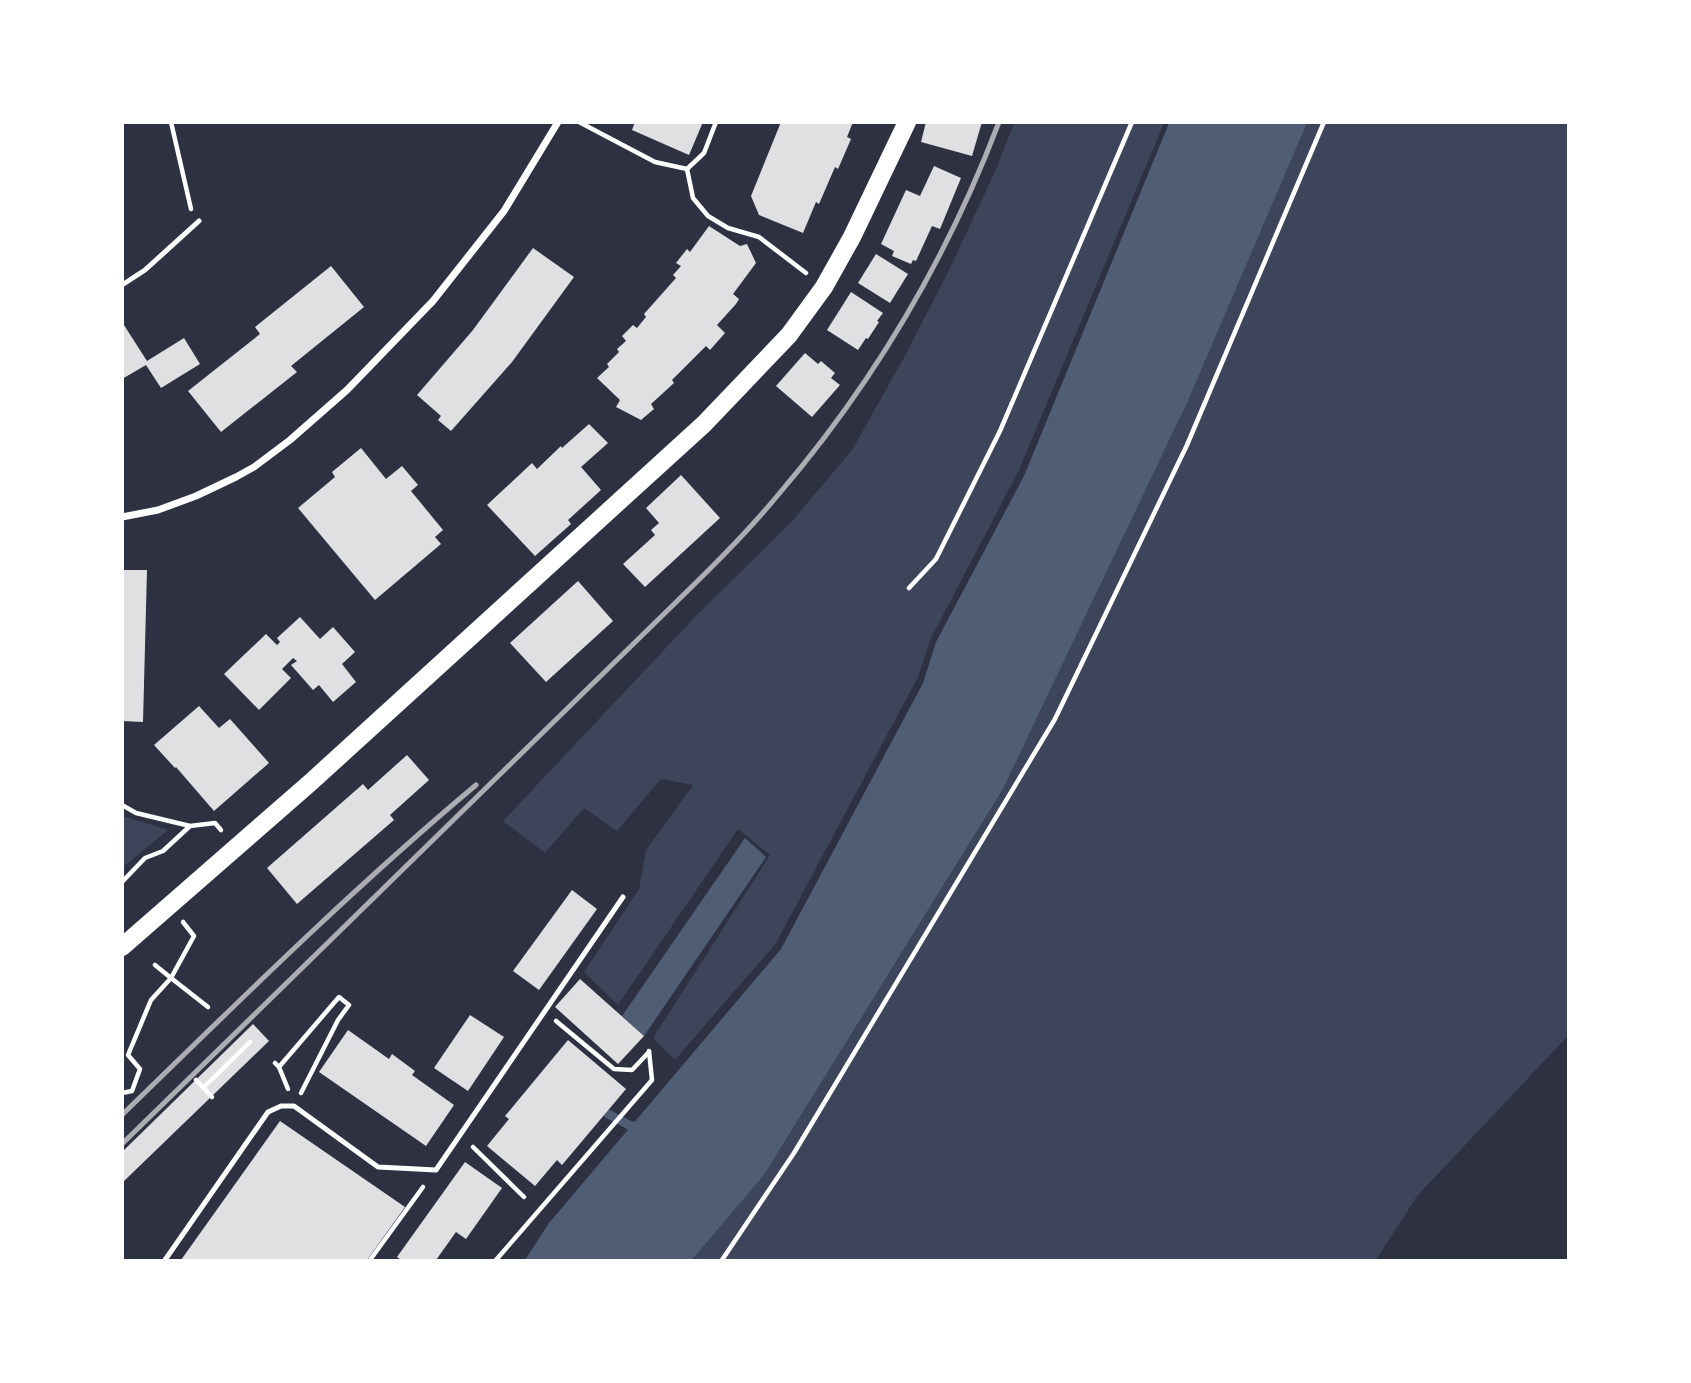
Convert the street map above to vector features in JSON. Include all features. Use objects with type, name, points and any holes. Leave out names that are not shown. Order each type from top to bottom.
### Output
[{"type":"main road","points":[[122,947],[311,782],[704,424],[789,335],[824,287],[852,237],[907,122]]},
{"type":"street","points":[[122,517],[158,510],[196,496],[254,467],[290,440],[347,390],[433,301],[457,271],[504,211],[558,122]]},
{"type":"lane","points":[[122,285],[145,270],[199,221]]},
{"type":"lane","points":[[165,1261],[268,1112],[281,1106],[295,1106],[379,1167],[436,1170],[623,897]]},
{"type":"path","points":[[171,122],[189,207],[199,221]]},
{"type":"path","points":[[579,122],[655,162],[687,169]]},
{"type":"path","points":[[687,169],[704,153],[716,122]]},
{"type":"path","points":[[909,588],[936,559],[1000,431],[1132,122]]},
{"type":"path","points":[[722,1261],[794,1153],[1055,719],[1187,445],[1324,122]]},
{"type":"path","points":[[687,169],[693,198],[708,216],[728,228],[759,237],[824,287]]},
{"type":"path","points":[[122,805],[136,813],[190,826],[163,851],[145,858],[122,882]]},
{"type":"path","points":[[122,1093],[132,1091],[140,1069],[128,1055],[150,1000],[171,978],[194,936],[192,931]]},
{"type":"path","points":[[155,965],[208,1007]]},
{"type":"path","points":[[275,1063],[279,1067],[339,997],[349,1005],[338,1020],[295,1106]]},
{"type":"path","points":[[496,1261],[652,1080],[649,1051],[632,1070],[614,1069],[545,1012]]},
{"type":"path","points":[[204,1088],[250,1042]]},
{"type":"path","points":[[196,1080],[212,1097]]},
{"type":"path","points":[[460,1134],[524,1197]]},
{"type":"path","points":[[370,1261],[436,1170]]},
{"type":"shaded area","points":[[1014,123],[1164,123],[1019,470],[931,638],[918,677],[776,943],[675,1060],[653,1038],[770,855],[738,829],[618,1005],[584,972],[639,889],[646,850],[693,785],[661,779],[617,831],[584,808],[545,853],[503,821],[695,617],[794,519],[852,450],[906,354],[952,264],[997,167]]},
{"type":"shaded area","points":[[1169,123],[1307,123],[1188,401],[1003,789],[764,1175],[692,1260],[525,1260],[549,1223],[781,949],[923,683],[936,642],[1024,476]]},
{"type":"shaded area","points":[[1307,123],[1568,123],[1568,1036],[1417,1196],[1376,1260],[692,1260],[764,1175],[1003,789],[1188,401]]},
{"type":"shaded area","points":[[122,816],[168,830],[123,867]]},
{"type":"shaded area","points":[[745,838],[766,857],[644,1036],[622,1016]]},
{"type":"building","points":[[635,122],[703,122],[689,155],[632,130]]},
{"type":"building","points":[[781,122],[853,122],[847,137],[851,139],[838,169],[835,167],[803,233],[759,215],[751,196]]},
{"type":"building","points":[[926,122],[982,122],[972,156],[921,142]]},
{"type":"building","points":[[934,166],[961,178],[940,229],[932,226],[916,261],[913,260],[911,264],[892,256],[894,251],[881,244],[906,190],[920,196]]},
{"type":"building","points":[[709,226],[740,246],[747,244],[756,263],[733,294],[739,299],[736,304],[717,325],[725,333],[710,350],[706,346],[672,380],[674,383],[651,404],[654,409],[641,420],[616,407],[620,400],[597,378],[609,367],[607,364],[626,341],[622,336],[633,325],[637,328],[646,317],[644,314],[676,278],[673,275],[681,266],[676,263],[687,249],[690,252]]},
{"type":"building","points":[[533,248],[574,277],[512,362],[451,431],[438,420],[441,416],[417,395],[473,330]]},
{"type":"building","points":[[876,254],[908,274],[890,303],[858,283]]},
{"type":"building","points":[[331,266],[364,307],[291,366],[297,372],[221,432],[188,391],[260,334],[255,327]]},
{"type":"building","points":[[851,292],[883,313],[868,339],[866,338],[858,350],[827,330]]},
{"type":"building","points":[[122,322],[147,361],[184,338],[200,364],[161,388],[146,365],[122,379]]},
{"type":"building","points":[[805,353],[818,364],[821,361],[835,373],[831,378],[840,385],[812,417],[776,386]]},
{"type":"building","points":[[589,424],[608,443],[581,467],[601,490],[568,520],[571,524],[535,556],[487,505],[532,463],[537,469]]},
{"type":"building","points":[[361,448],[386,479],[402,466],[418,485],[411,491],[443,530],[435,537],[441,544],[375,600],[298,508],[335,477],[332,472]]},
{"type":"building","points":[[681,475],[720,518],[645,587],[623,564],[655,535],[651,530],[659,523],[646,508]]},
{"type":"building","points":[[122,570],[147,570],[143,722],[122,721]]},
{"type":"building","points":[[578,581],[613,621],[546,682],[510,643]]},
{"type":"building","points":[[300,617],[320,639],[333,627],[355,652],[342,664],[356,682],[333,702],[319,685],[313,690],[291,665],[297,661],[293,658],[282,669],[291,678],[259,710],[224,674],[266,634],[277,645],[280,642],[277,638]]},
{"type":"building","points":[[199,706],[219,728],[230,719],[269,763],[214,811],[154,745]]},
{"type":"building","points":[[407,755],[429,780],[390,815],[394,820],[297,904],[267,868],[363,784],[368,790]]},
{"type":"building","points":[[572,890],[597,909],[539,990],[513,971]]},
{"type":"building","points":[[580,979],[644,1036],[618,1064],[555,1007]]},
{"type":"building","points":[[470,1015],[504,1037],[468,1091],[434,1068]]},
{"type":"building","points":[[253,1024],[269,1041],[122,1183],[122,1152]]},
{"type":"building","points":[[348,1030],[389,1059],[392,1054],[415,1071],[412,1075],[454,1105],[426,1146],[319,1072]]},
{"type":"building","points":[[568,1040],[626,1089],[562,1165],[557,1160],[535,1186],[487,1146],[509,1119],[505,1116]]},
{"type":"building","points":[[280,1121],[405,1207],[367,1260],[181,1260]]},
{"type":"building","points":[[465,1162],[502,1188],[466,1239],[456,1232],[436,1260],[401,1260],[397,1257]]},
{"type":"waterway","points":[[608,1114],[631,1126],[642,1126]]},
{"type":"railway","points":[[122,1144],[696,582],[765,510],[813,453],[905,318],[956,222],[999,122]]},
{"type":"railway","points":[[122,1115],[340,905],[476,785]]}]
